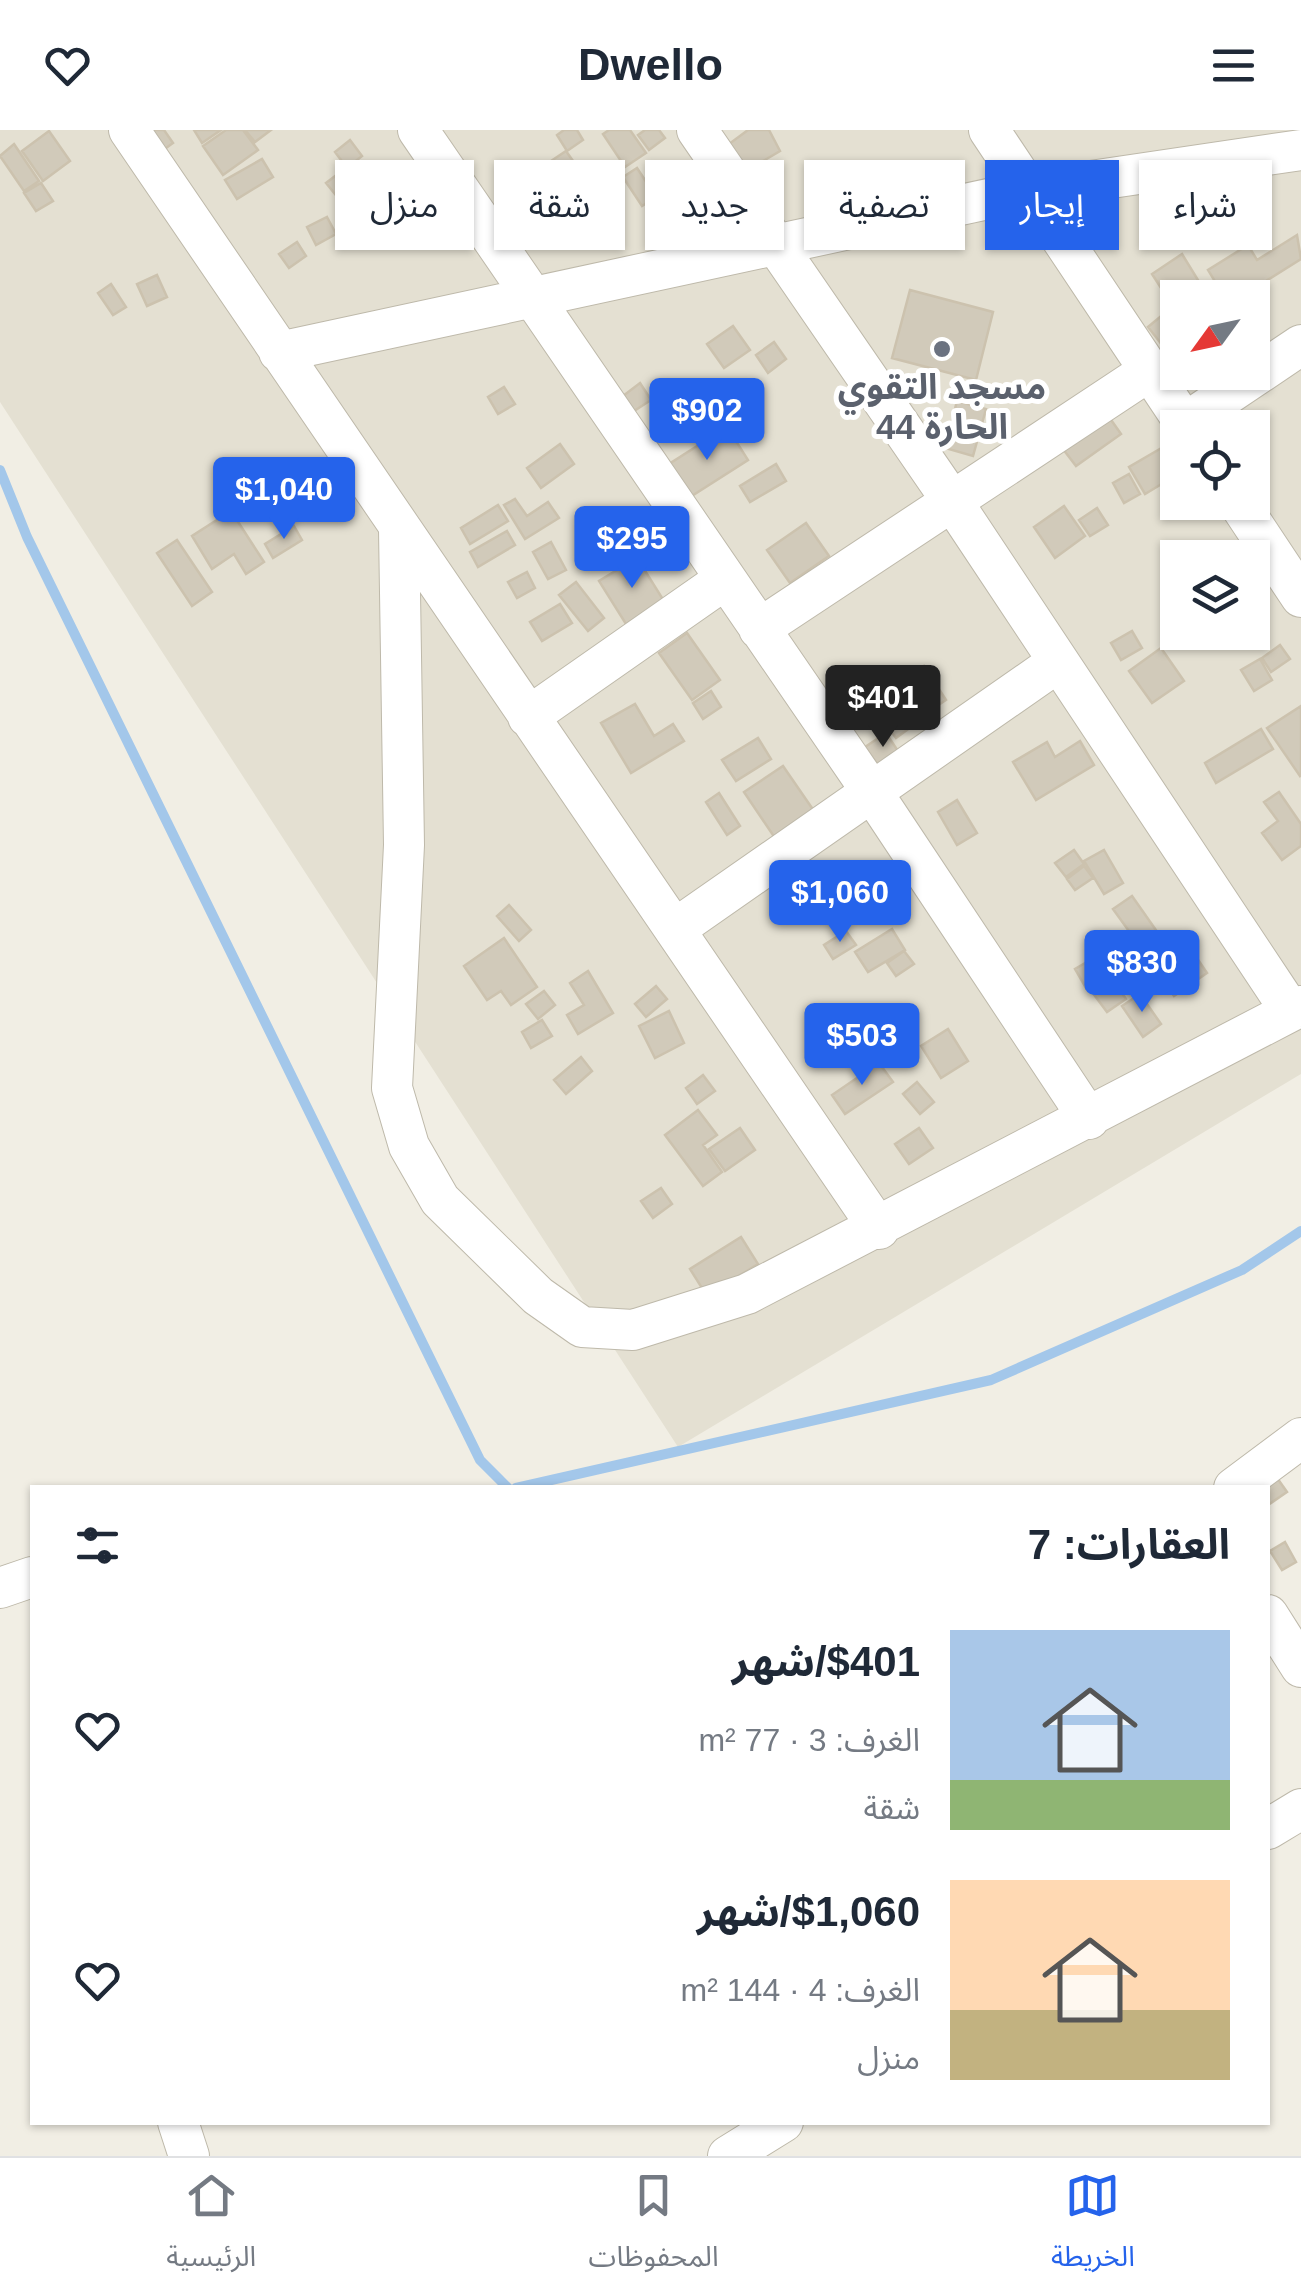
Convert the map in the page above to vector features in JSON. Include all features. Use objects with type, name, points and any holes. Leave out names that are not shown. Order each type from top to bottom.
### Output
[{"type":"street","points":[[128,130],[878,1229]]},
{"type":"street","points":[[418,130],[872,792],[1088,1119]]},
{"type":"street","points":[[696,130],[717,160]]},
{"type":"street","points":[[989,130],[1010,160]]},
{"type":"street","points":[[1119,178],[1287,154]]},
{"type":"street","points":[[784,242],[985,200]]},
{"type":"street","points":[[279,352],[747,250]]},
{"type":"street","points":[[400,529],[404,845],[392,1088],[409,1146],[440,1200],[538,1296],[582,1327],[633,1330],[747,1294],[1296,1008],[779,250]]},
{"type":"street","points":[[1071,250],[1177,410]]},
{"type":"street","points":[[1208,410],[1301,346]]},
{"type":"street","points":[[759,629],[1152,369]]},
{"type":"street","points":[[1250,520],[1301,597]]},
{"type":"street","points":[[528,717],[724,580]]},
{"type":"street","points":[[674,929],[1058,662]]},
{"type":"street","points":[[1238,1485],[1301,1438]]},
{"type":"street","points":[[0,1588],[30,1577]]},
{"type":"street","points":[[1270,1617],[1301,1667]]},
{"type":"street","points":[[1270,1828],[1301,1809]]},
{"type":"street","points":[[179,2125],[189,2156]]},
{"type":"street","points":[[728,2156],[778,2125]]},
{"type":"shaded area","points":[[0,130],[1301,130],[1301,1074],[678,1447],[0,402]]},
{"type":"building","points":[[142,130],[164,130],[173,143],[144,164]]},
{"type":"building","points":[[194,130],[221,130],[202,143]]},
{"type":"building","points":[[226,130],[243,130],[258,150],[223,175],[203,146]]},
{"type":"building","points":[[245,130],[271,130],[255,142]]},
{"type":"building","points":[[564,130],[577,130],[583,140],[567,151],[557,135]]},
{"type":"building","points":[[609,130],[630,130],[646,153],[625,167],[625,160],[620,160],[603,134]]},
{"type":"building","points":[[645,130],[659,130],[665,138],[649,150],[638,135]]},
{"type":"building","points":[[748,130],[769,130],[780,151],[765,160],[733,160],[725,147]]},
{"type":"building","points":[[49,131],[70,161],[43,181],[22,151]]},
{"type":"building","points":[[350,140],[362,156],[341,160],[335,152]]},
{"type":"building","points":[[14,144],[39,181],[24,191],[0,156]]},
{"type":"building","points":[[566,151],[572,160],[552,160]]},
{"type":"building","points":[[262,159],[273,177],[237,199],[225,180]]},
{"type":"building","points":[[637,168],[645,180],[642,206],[625,180],[625,176]]},
{"type":"building","points":[[335,176],[335,194],[326,183]]},
{"type":"building","points":[[41,183],[53,201],[36,211],[24,193]]},
{"type":"building","points":[[327,217],[335,235],[316,245],[307,227]]},
{"type":"building","points":[[1297,235],[1301,259],[1268,280],[1214,280],[1208,270],[1240,250],[1251,250],[1257,260]]},
{"type":"building","points":[[297,242],[306,256],[289,268],[279,254]]},
{"type":"building","points":[[1182,254],[1198,280],[1160,280],[1160,286],[1152,274]]},
{"type":"building","points":[[157,275],[167,297],[147,306],[137,284]]},
{"type":"building","points":[[111,284],[126,307],[113,315],[98,293]]},
{"type":"building","points":[[910,290],[993,312],[976,380],[892,358]]},
{"type":"building","points":[[1160,317],[1160,342],[1148,327]]},
{"type":"building","points":[[733,326],[750,350],[724,368],[707,344]]},
{"type":"building","points":[[774,342],[786,359],[768,373],[756,355]]},
{"type":"building","points":[[640,383],[651,400],[634,411],[623,396]]},
{"type":"building","points":[[504,387],[515,404],[498,414],[488,397]]},
{"type":"building","points":[[957,401],[986,409],[973,456],[945,448]]},
{"type":"building","points":[[1109,417],[1121,434],[1076,466],[1063,449]]},
{"type":"building","points":[[727,427],[748,460],[687,499],[666,466]]},
{"type":"building","points":[[560,444],[574,464],[541,488],[527,468]]},
{"type":"building","points":[[1160,449],[1160,485],[1145,494],[1129,467]]},
{"type":"building","points":[[776,464],[786,481],[750,502],[740,486]]},
{"type":"building","points":[[1129,474],[1140,494],[1124,503],[1113,483]]},
{"type":"building","points":[[276,478],[297,512],[281,523],[259,488]]},
{"type":"building","points":[[515,499],[527,516],[548,502],[559,518],[525,539],[504,505]]},
{"type":"building","points":[[498,505],[508,521],[470,544],[461,528]]},
{"type":"building","points":[[1064,506],[1085,536],[1055,558],[1034,527]]},
{"type":"building","points":[[1097,508],[1108,525],[1090,536],[1079,520]]},
{"type":"building","points":[[231,511],[264,562],[246,574],[234,554],[212,569],[192,536]]},
{"type":"building","points":[[806,523],[829,556],[790,583],[767,550]]},
{"type":"building","points":[[294,526],[302,540],[273,558],[265,544]]},
{"type":"building","points":[[507,531],[515,545],[478,567],[470,552]]},
{"type":"building","points":[[177,540],[212,592],[192,606],[157,553]]},
{"type":"building","points":[[551,542],[566,570],[548,579],[533,552]]},
{"type":"building","points":[[637,558],[664,601],[626,624],[599,581]]},
{"type":"building","points":[[527,572],[535,588],[517,598],[508,582]]},
{"type":"building","points":[[576,582],[604,618],[588,631],[559,595]]},
{"type":"building","points":[[560,604],[572,623],[542,641],[530,622]]},
{"type":"building","points":[[1132,631],[1142,648],[1121,660],[1111,643]]},
{"type":"building","points":[[687,633],[720,680],[692,700],[659,653]]},
{"type":"building","points":[[1280,645],[1290,659],[1271,672],[1262,658]]},
{"type":"building","points":[[1160,649],[1184,681],[1152,703],[1129,671]]},
{"type":"building","points":[[1260,659],[1272,680],[1254,691],[1241,670]]},
{"type":"building","points":[[924,666],[946,700],[925,714],[903,679]]},
{"type":"building","points":[[900,681],[926,716],[896,738],[870,703]]},
{"type":"building","points":[[711,691],[721,707],[703,719],[693,703]]},
{"type":"building","points":[[635,704],[654,736],[673,724],[684,741],[631,773],[601,723]]},
{"type":"building","points":[[1301,706],[1301,775],[1300,776],[1267,728]]},
{"type":"building","points":[[1261,729],[1273,749],[1216,783],[1205,763]]},
{"type":"building","points":[[886,733],[900,754],[879,767],[865,747]]},
{"type":"building","points":[[758,738],[771,759],[736,781],[722,760]]},
{"type":"building","points":[[1080,741],[1094,765],[1036,800],[1013,762],[1047,742],[1055,757]]},
{"type":"building","points":[[783,766],[814,811],[775,838],[744,792]]},
{"type":"building","points":[[1279,792],[1301,824],[1301,846],[1282,860],[1262,833],[1278,821],[1264,802]]},
{"type":"building","points":[[719,793],[740,826],[727,835],[706,802]]},
{"type":"building","points":[[957,800],[977,833],[957,845],[938,812]]},
{"type":"building","points":[[1074,850],[1084,864],[1066,877],[1055,863]]},
{"type":"building","points":[[1104,850],[1123,883],[1104,894],[1084,861]]},
{"type":"building","points":[[1084,866],[1093,878],[1075,890],[1067,879]]},
{"type":"building","points":[[1132,896],[1165,943],[1147,956],[1113,909]]},
{"type":"building","points":[[509,905],[531,930],[519,941],[497,916]]},
{"type":"building","points":[[892,929],[905,950],[868,972],[855,952]]},
{"type":"building","points":[[846,931],[856,945],[833,959],[824,945]]},
{"type":"building","points":[[504,938],[537,987],[511,1005],[501,991],[487,1000],[464,966]]},
{"type":"building","points":[[1184,939],[1207,973],[1174,996],[1150,962]]},
{"type":"building","points":[[904,951],[914,964],[896,976],[887,963]]},
{"type":"building","points":[[1094,958],[1106,977],[1086,988],[1075,969]]},
{"type":"building","points":[[588,971],[613,1013],[578,1034],[567,1015],[584,1005],[570,983]]},
{"type":"building","points":[[1111,978],[1126,999],[1107,1012],[1092,992]]},
{"type":"building","points":[[656,986],[667,999],[646,1017],[635,1004]]},
{"type":"building","points":[[544,991],[555,1005],[538,1019],[526,1004]]},
{"type":"building","points":[[1140,994],[1161,1024],[1143,1037],[1122,1006]]},
{"type":"building","points":[[669,1011],[684,1043],[655,1058],[639,1026]]},
{"type":"building","points":[[542,1020],[552,1036],[531,1048],[522,1032]]},
{"type":"building","points":[[948,1029],[968,1061],[941,1078],[921,1046]]},
{"type":"building","points":[[581,1057],[592,1071],[566,1094],[554,1080]]},
{"type":"building","points":[[879,1063],[893,1082],[845,1114],[832,1095]]},
{"type":"building","points":[[703,1075],[715,1091],[697,1104],[686,1088]]},
{"type":"building","points":[[917,1082],[934,1102],[920,1114],[903,1094]]},
{"type":"building","points":[[698,1110],[717,1135],[703,1145],[722,1172],[703,1186],[665,1135]]},
{"type":"building","points":[[740,1128],[755,1150],[725,1171],[709,1149]]},
{"type":"building","points":[[919,1128],[933,1148],[909,1164],[895,1144]]},
{"type":"building","points":[[661,1188],[672,1204],[653,1218],[641,1201]]},
{"type":"building","points":[[741,1237],[758,1264],[707,1296],[690,1269]]},
{"type":"building","points":[[1275,1475],[1287,1492],[1270,1504],[1270,1485]]},
{"type":"building","points":[[1285,1542],[1296,1562],[1282,1570],[1270,1551]]},
{"type":"waterway","points":[[0,470],[27,537],[480,1460],[505,1485]]},
{"type":"waterway","points":[[529,1485],[991,1380],[1242,1270],[1301,1231]]},
{"type":"place","name":"مسجد التقوي الحارة 44","points":[[942,349]]}]
